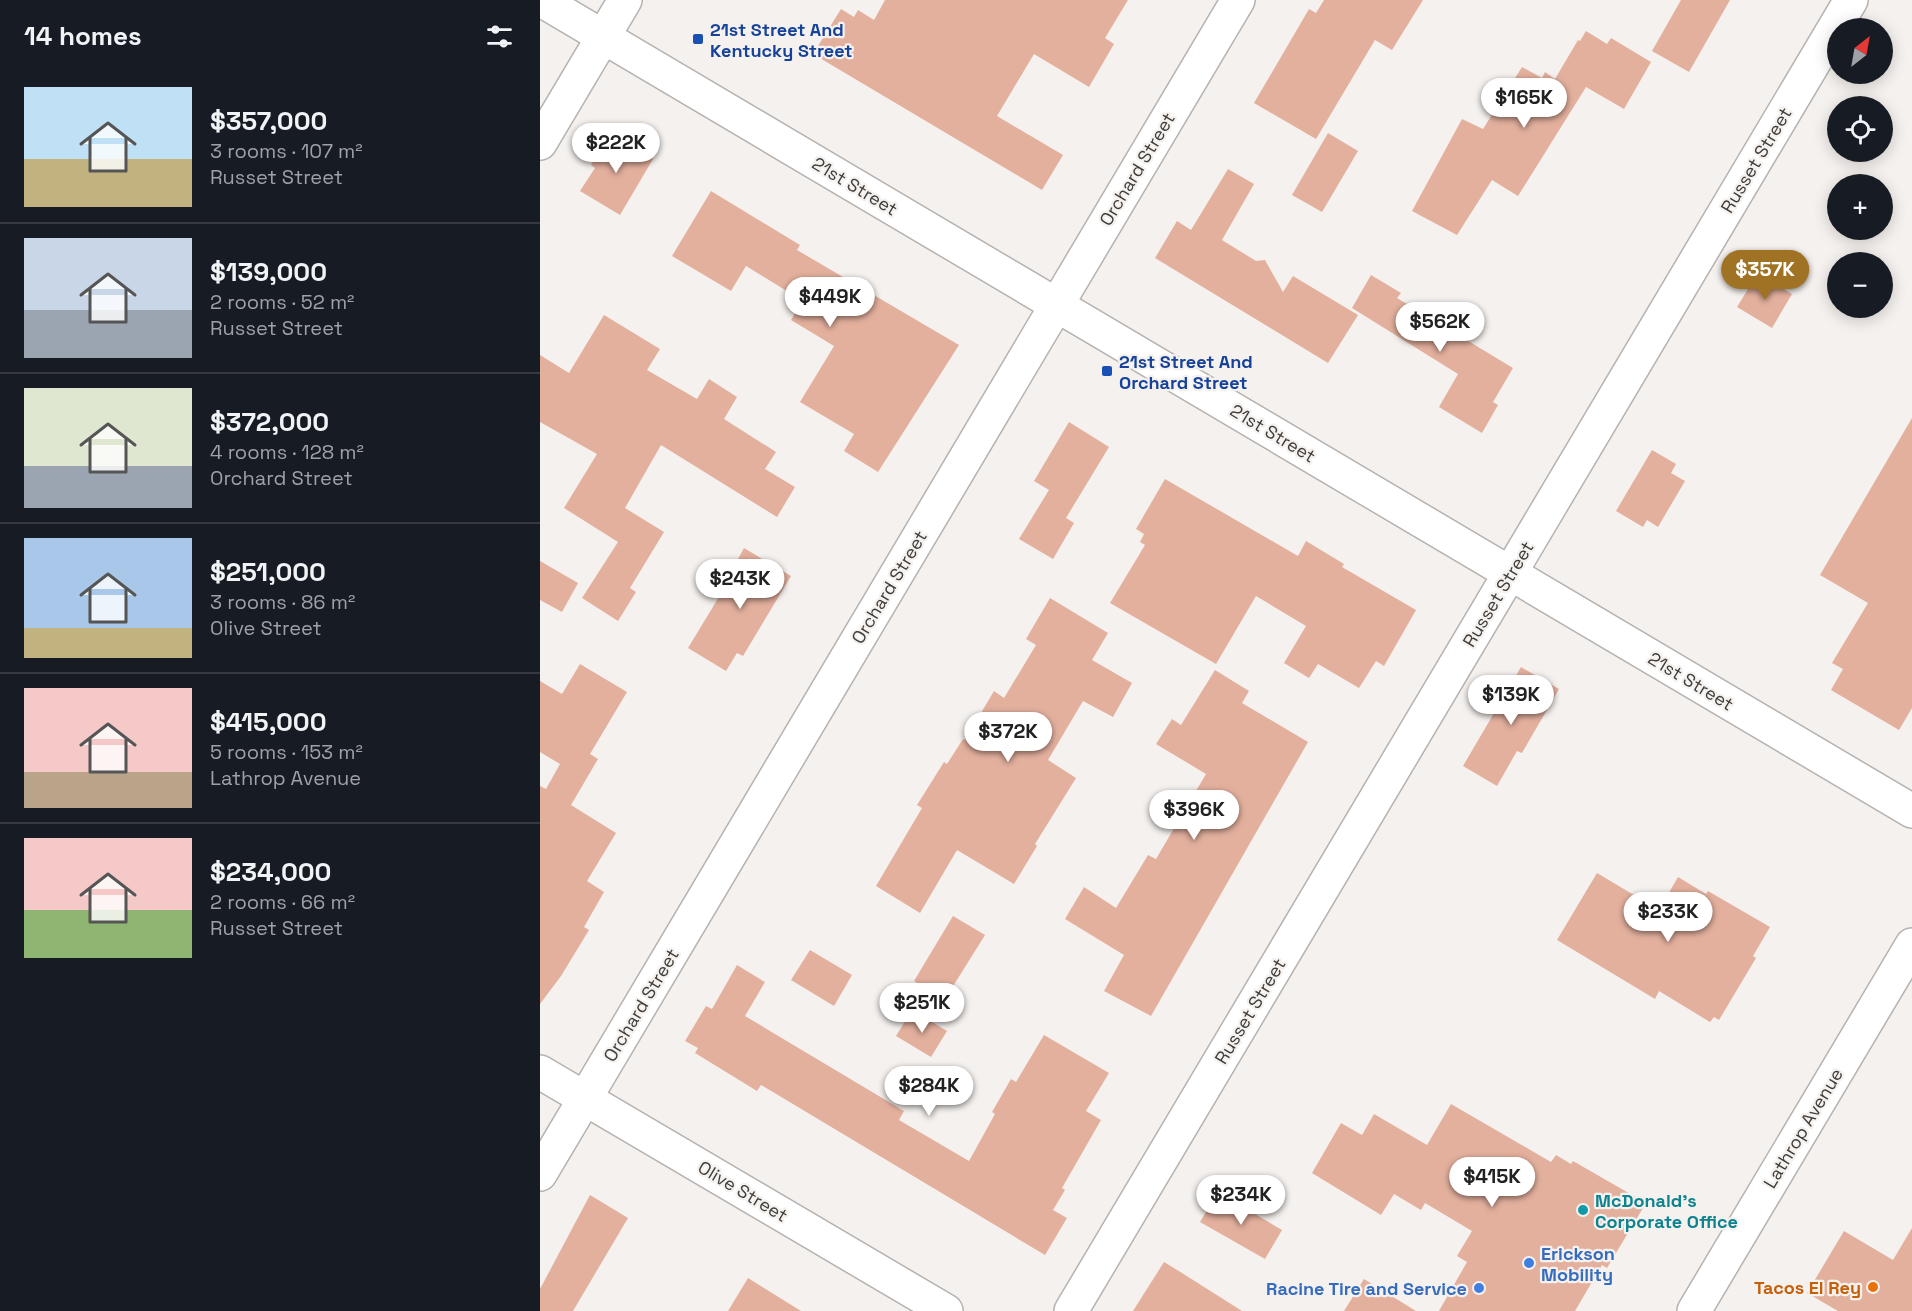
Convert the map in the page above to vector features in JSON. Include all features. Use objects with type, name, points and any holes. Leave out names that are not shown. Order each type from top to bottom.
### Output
[{"type":"street","name":"21st Street","points":[[541,0],[1912,811]]},
{"type":"street","points":[[540,143],[625,0]]},
{"type":"street","name":"Orchard Street","points":[[540,1174],[1238,0]]},
{"type":"street","name":"Russet Street","points":[[1071,1311],[1851,0]]},
{"type":"street","name":"Lathrop Avenue","points":[[1694,1311],[1912,945]]},
{"type":"street","name":"Olive Street","points":[[540,1072],[946,1311]]},
{"type":"building","points":[[885,0],[1128,0],[1105,38],[1114,44],[1089,87],[1034,54],[997,116],[1063,155],[1042,190],[813,54],[841,9],[854,17],[858,10],[874,20]]},
{"type":"building","points":[[1324,0],[1423,0],[1392,50],[1375,40],[1316,139],[1254,103],[1309,9],[1316,13]]},
{"type":"building","points":[[1681,0],[1730,0],[1689,72],[1652,51]]},
{"type":"building","points":[[1586,31],[1607,44],[1611,38],[1651,62],[1624,109],[1586,87],[1518,196],[1492,180],[1457,235],[1412,211],[1462,119],[1483,129],[1522,67],[1542,78],[1545,72],[1555,79],[1578,40],[1580,41]]},
{"type":"building","points":[[610,133],[653,159],[620,215],[580,191],[595,168],[591,165]]},
{"type":"building","points":[[1328,133],[1358,151],[1322,212],[1292,195]]},
{"type":"building","points":[[1228,169],[1254,184],[1222,240],[1256,261],[1265,260],[1283,292],[1293,276],[1358,315],[1328,363],[1155,258],[1177,221],[1191,230]]},
{"type":"building","points":[[711,191],[800,245],[797,250],[959,345],[878,472],[844,451],[854,434],[800,402],[834,346],[791,320],[803,301],[746,266],[731,291],[672,256]]},
{"type":"building","points":[[1758,273],[1792,294],[1772,328],[1737,307]]},
{"type":"building","points":[[1371,275],[1401,293],[1397,298],[1513,368],[1493,402],[1498,405],[1482,433],[1439,407],[1458,374],[1352,308]]},
{"type":"building","points":[[604,315],[660,349],[647,370],[697,399],[709,379],[737,397],[724,419],[776,452],[765,469],[795,487],[777,517],[661,445],[625,508],[664,532],[630,588],[636,592],[618,621],[582,598],[618,542],[564,508],[597,454],[540,422],[540,355],[569,373]]},
{"type":"building","points":[[1912,418],[1912,708],[1899,730],[1831,690],[1843,669],[1832,663],[1868,603],[1820,575]]},
{"type":"building","points":[[1069,422],[1109,447],[1066,518],[1074,523],[1053,559],[1019,539],[1049,490],[1034,481]]},
{"type":"building","points":[[1652,450],[1676,464],[1671,473],[1685,481],[1658,527],[1647,520],[1643,527],[1616,511]]},
{"type":"building","points":[[1165,479],[1298,556],[1306,541],[1344,564],[1342,567],[1416,610],[1384,666],[1376,661],[1359,688],[1318,664],[1309,678],[1284,663],[1306,626],[1256,596],[1216,664],[1110,603],[1145,545],[1140,542],[1144,534],[1136,529]]},
{"type":"building","points":[[744,548],[791,576],[743,656],[737,653],[726,671],[688,648],[728,582],[726,581]]},
{"type":"building","points":[[540,561],[578,583],[562,612],[540,600]]},
{"type":"building","points":[[1050,598],[1108,633],[1092,660],[1132,683],[1113,717],[1083,701],[1048,760],[1076,778],[1035,844],[1037,846],[1014,884],[957,850],[920,913],[876,886],[922,808],[917,805],[944,762],[947,764],[963,739],[965,740],[994,691],[1004,698],[1036,645],[1026,639]]},
{"type":"building","points":[[580,664],[627,692],[590,754],[598,759],[571,805],[616,833],[587,881],[604,892],[584,927],[589,930],[561,976],[540,1004],[540,786],[546,789],[560,764],[540,752],[540,681],[562,694]]},
{"type":"building","points":[[1521,667],[1559,689],[1522,753],[1517,751],[1497,786],[1463,766]]},
{"type":"building","points":[[1215,670],[1249,691],[1242,703],[1308,742],[1151,1016],[1104,991],[1124,955],[1065,919],[1084,887],[1116,908],[1148,855],[1156,859],[1206,774],[1156,744],[1172,719],[1181,725]]},
{"type":"building","points":[[1597,873],[1659,910],[1678,877],[1706,894],[1708,891],[1770,927],[1753,956],[1756,958],[1719,1020],[1714,1017],[1710,1022],[1659,991],[1655,999],[1557,940]]},
{"type":"building","points":[[953,916],[985,935],[945,999],[914,981]]},
{"type":"building","points":[[810,950],[852,975],[834,1006],[791,980]]},
{"type":"building","points":[[737,965],[765,982],[745,1016],[904,1111],[899,1120],[969,1161],[995,1114],[992,1112],[1011,1079],[1016,1082],[1044,1035],[1109,1073],[1086,1111],[1101,1120],[1062,1188],[1065,1190],[1053,1210],[1067,1218],[1045,1255],[761,1085],[757,1091],[695,1053],[698,1048],[685,1041],[706,1006],[712,1009]]},
{"type":"building","points":[[912,1010],[947,1031],[931,1057],[896,1036]]},
{"type":"building","points":[[1451,1104],[1551,1162],[1556,1155],[1571,1164],[1573,1161],[1646,1203],[1607,1268],[1602,1265],[1575,1311],[1439,1311],[1467,1262],[1457,1256],[1472,1231],[1425,1203],[1421,1210],[1394,1194],[1381,1215],[1312,1173],[1341,1123],[1362,1135],[1374,1114],[1427,1145]]},
{"type":"building","points":[[1218,1192],[1282,1230],[1265,1259],[1200,1222]]},
{"type":"building","points":[[590,1195],[628,1218],[573,1311],[540,1311],[540,1289]]},
{"type":"building","points":[[1912,1228],[1912,1311],[1838,1311],[1807,1293],[1844,1231],[1893,1260]]},
{"type":"building","points":[[1164,1262],[1182,1273],[1242,1311],[1133,1311]]},
{"type":"building","points":[[748,1278],[801,1311],[728,1311]]},
{"type":"building","points":[[1364,1279],[1416,1311],[1344,1311]]},
{"type":"place","name":"21st Street And Kentucky Street","points":[[698,39]]},
{"type":"place","name":"21st Street And Orchard Street","points":[[1107,371]]},
{"type":"place","name":"McDonald's Corporate Office","points":[[1583,1210]]},
{"type":"place","name":"Erickson Mobility","points":[[1529,1263]]},
{"type":"place","name":"Tacos El Rey","points":[[1873,1287]]},
{"type":"place","name":"Racine Tire and Service","points":[[1479,1288]]}]
